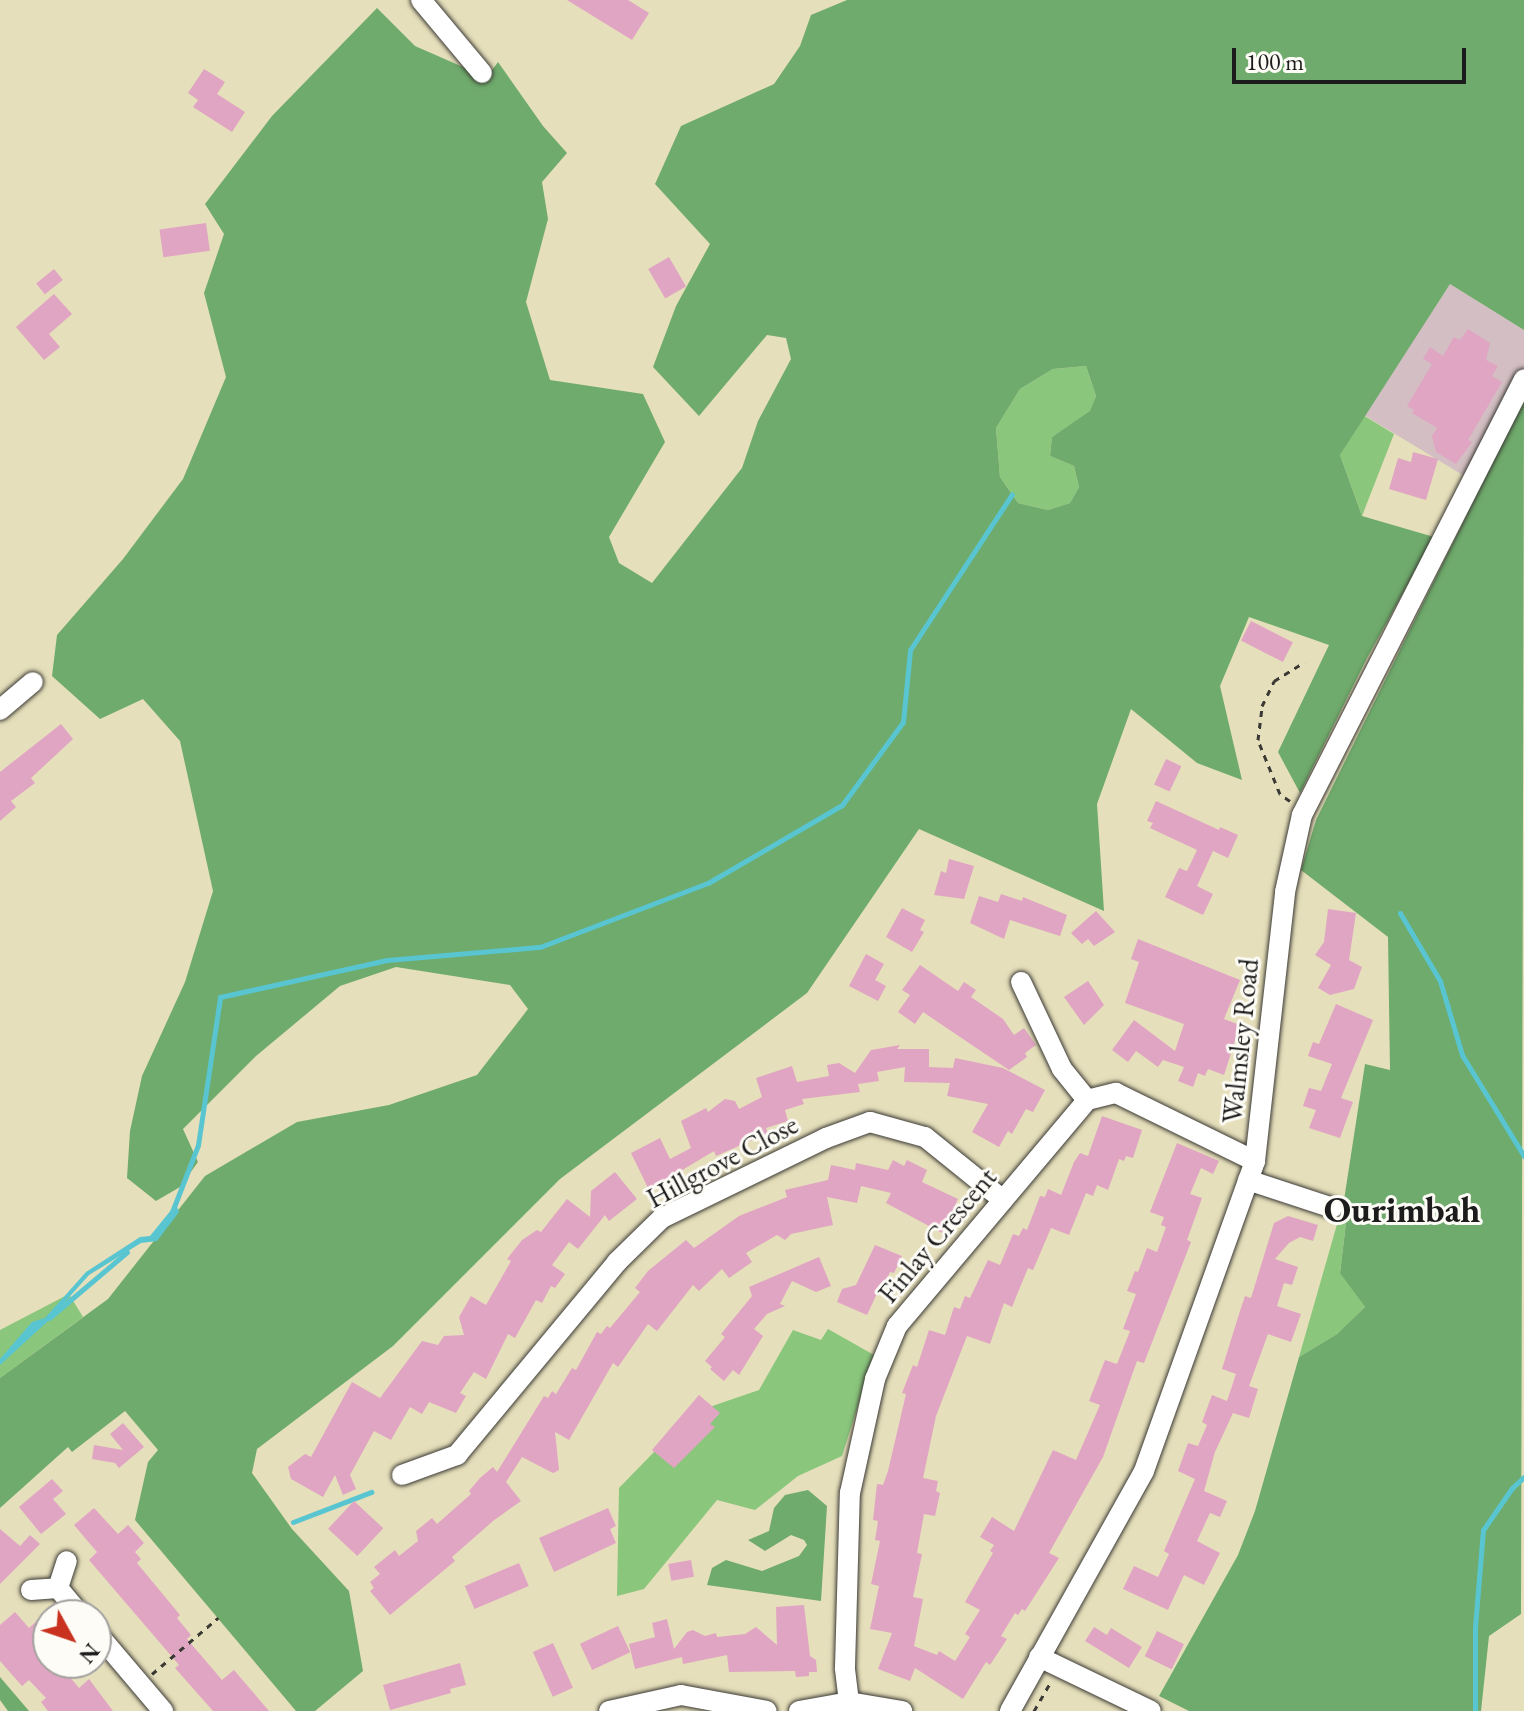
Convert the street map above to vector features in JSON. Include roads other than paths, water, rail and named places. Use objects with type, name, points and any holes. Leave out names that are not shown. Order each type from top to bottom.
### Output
[{"type":"street","points":[[421,0],[482,73]]},
{"type":"street","name":"Walmsley Road","points":[[1010,1711],[1144,1471],[1252,1170],[1285,892],[1304,811],[1524,379]]},
{"type":"street","points":[[0,710],[33,682]]},
{"type":"street","points":[[1021,982],[1062,1069],[1087,1100],[1116,1093],[1252,1170],[1333,1208]]},
{"type":"street","name":"Finlay Crescent","points":[[849,1702],[845,1667],[850,1493],[875,1379],[897,1326],[1087,1100]]},
{"type":"street","name":"Hillgrove Close","points":[[402,1475],[457,1455],[617,1262],[662,1218],[826,1138],[870,1122],[925,1137],[1003,1200]]},
{"type":"street","points":[[58,1588],[67,1561]]},
{"type":"street","points":[[31,1590],[58,1588]]},
{"type":"street","points":[[58,1588],[67,1599]]},
{"type":"street","points":[[112,1651],[163,1711]]},
{"type":"street","points":[[1039,1657],[1151,1711]]},
{"type":"street","points":[[609,1711],[681,1695],[767,1711]]},
{"type":"street","points":[[799,1711],[849,1702],[902,1711]]},
{"type":"water","points":[[176,1204],[179,1212],[157,1241],[141,1243],[89,1275],[47,1322],[0,1365],[0,1359],[32,1322],[45,1318],[86,1272],[140,1237],[150,1236]]},
{"type":"waterway","points":[[172,1212],[198,1145],[220,997],[387,960],[540,947],[708,883],[842,805],[903,722],[910,650],[1012,494]]},
{"type":"waterway","points":[[1400,913],[1440,981],[1462,1055],[1524,1156]]},
{"type":"waterway","points":[[49,1318],[127,1252]]},
{"type":"waterway","points":[[1475,1711],[1475,1627],[1483,1530],[1512,1488],[1524,1477]]},
{"type":"waterway","points":[[293,1522],[371,1492]]},
{"type":"district","name":"Ourimbah","points":[[1402,1210]]}]
